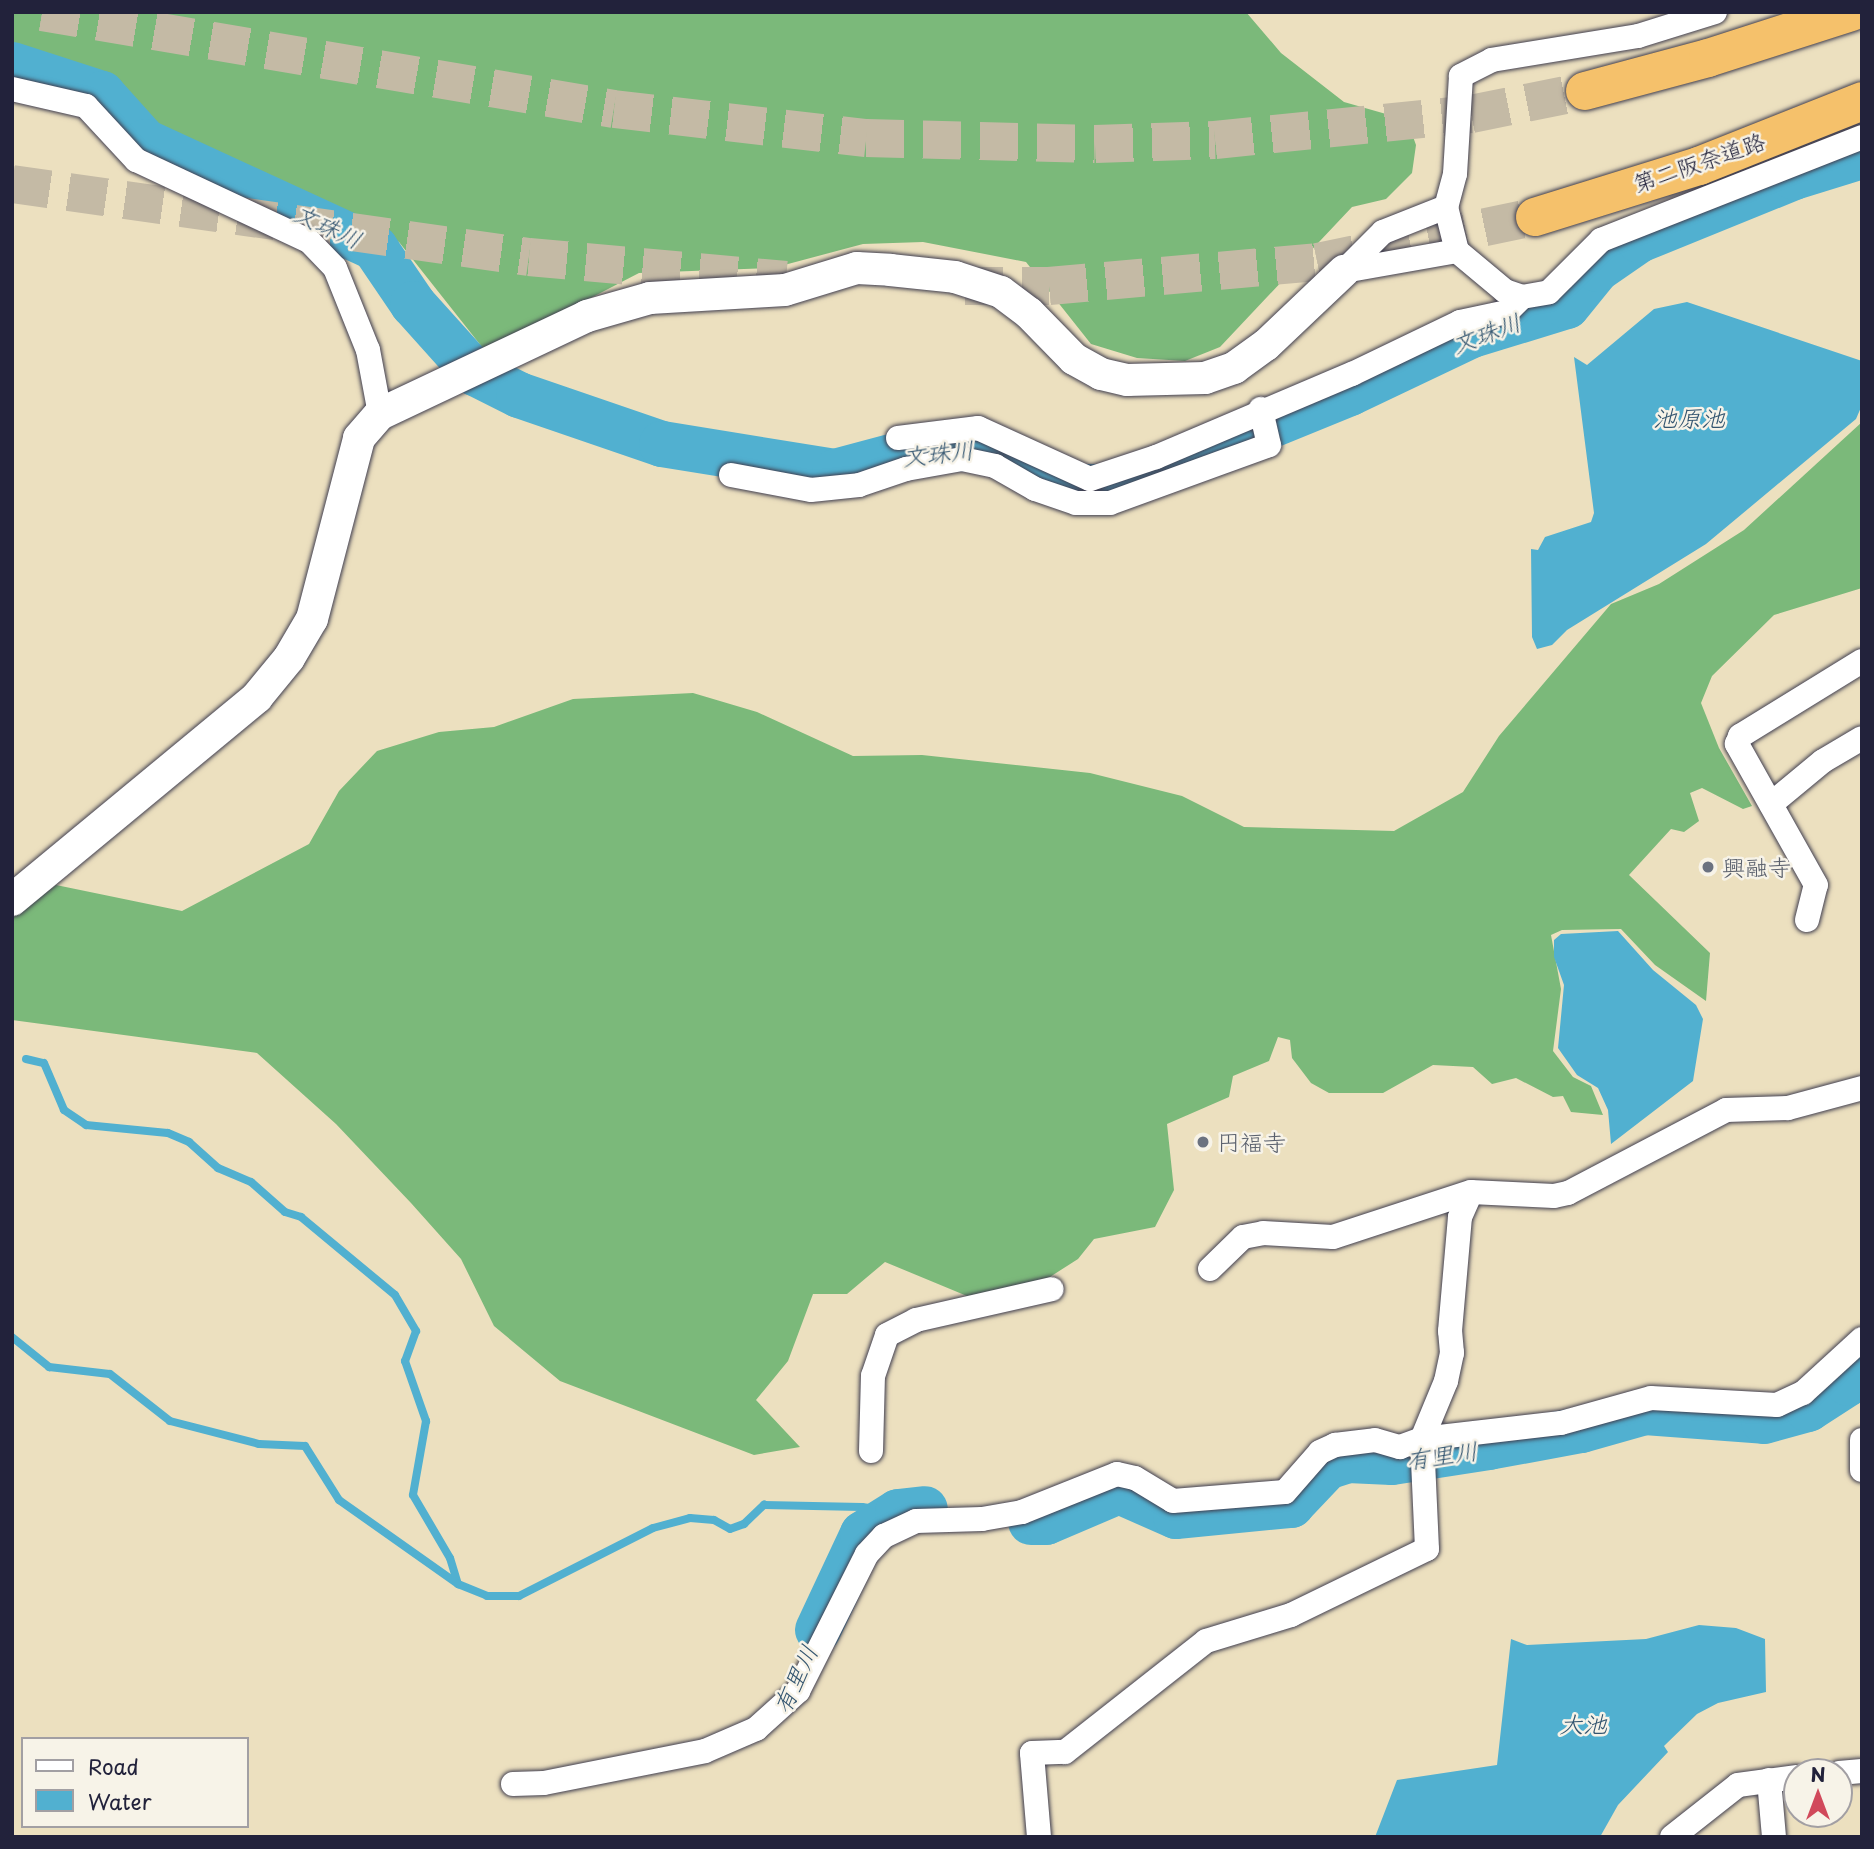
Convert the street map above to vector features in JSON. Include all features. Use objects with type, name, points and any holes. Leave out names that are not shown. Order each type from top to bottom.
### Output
[{"type":"highway","points":[[1585,90],[1708,58],[1851,12]]},
{"type":"highway","name":"第二阪奈道路","points":[[1535,216],[1699,166],[1862,101]]},
{"type":"street","points":[[1522,297],[1489,281],[1457,251],[1447,207],[1455,174],[1461,76],[1492,60],[1638,36],[1715,12]]},
{"type":"street","points":[[12,89],[86,106],[136,160],[309,241],[335,268],[368,350],[380,414]]},
{"type":"street","points":[[898,438],[978,428],[1090,479],[1156,457],[1261,410],[1352,374],[1460,322],[1507,312],[1522,297],[1549,292],[1601,240],[1862,137]]},
{"type":"street","points":[[12,900],[257,697],[289,658],[312,619],[359,438],[380,414],[587,316],[650,298],[785,290],[857,268],[955,277],[1001,292],[1029,313],[1074,359],[1101,374],[1127,380],[1205,378],[1234,368],[1266,345],[1383,232],[1447,207]]},
{"type":"street","points":[[1344,271],[1457,251]]},
{"type":"street","points":[[731,475],[811,490],[859,485],[906,469],[961,459],[995,466],[1035,489],[1076,503],[1110,503],[1269,445],[1261,410]]},
{"type":"street","points":[[1807,920],[1816,885],[1737,744],[1740,736],[1862,661]]},
{"type":"street","points":[[1771,804],[1823,761],[1862,738]]},
{"type":"street","points":[[1210,1269],[1243,1237],[1262,1233],[1333,1237],[1471,1192],[1561,1195],[1726,1110],[1788,1108],[1862,1088]]},
{"type":"street","points":[[1039,1837],[1032,1753],[1065,1752],[1206,1641],[1291,1615],[1427,1549],[1422,1439],[1446,1381],[1452,1353],[1450,1331],[1460,1217],[1471,1192]]},
{"type":"street","points":[[871,1451],[873,1376],[887,1335],[916,1320],[1052,1289]]},
{"type":"street","points":[[513,1784],[544,1783],[705,1751],[756,1729],[798,1691],[867,1554],[899,1528],[916,1521],[982,1519],[1022,1511],[1117,1474],[1135,1478],[1173,1501],[1285,1492],[1320,1452],[1335,1446],[1375,1440],[1400,1447],[1422,1439],[1561,1423],[1651,1398],[1777,1405],[1803,1392],[1862,1339]]},
{"type":"street","points":[[1862,1440],[1862,1470]]},
{"type":"street","points":[[1672,1837],[1738,1785],[1783,1778]]},
{"type":"street","points":[[1769,1780],[1774,1837]]},
{"type":"green space","points":[[12,12],[1246,12],[1281,53],[1344,102],[1407,120],[1416,145],[1412,173],[1386,199],[1352,207],[1220,347],[1185,361],[1137,358],[1091,344],[1026,262],[923,242],[863,244],[773,268],[639,273],[486,352],[399,242],[240,174],[152,129],[106,83],[12,59]]},
{"type":"green space","points":[[1862,422],[1862,588],[1774,615],[1712,676],[1701,703],[1719,748],[1752,806],[1743,809],[1702,788],[1690,793],[1699,821],[1684,832],[1671,829],[1629,875],[1710,953],[1706,1001],[1655,965],[1621,929],[1562,930],[1551,935],[1561,989],[1553,1051],[1573,1077],[1591,1086],[1603,1115],[1571,1112],[1563,1096],[1553,1097],[1516,1078],[1492,1084],[1473,1067],[1433,1065],[1383,1093],[1329,1093],[1311,1083],[1292,1058],[1290,1040],[1278,1037],[1269,1061],[1233,1076],[1229,1097],[1167,1124],[1174,1190],[1155,1227],[1094,1239],[1078,1259],[1042,1282],[967,1296],[885,1262],[847,1294],[813,1294],[788,1361],[756,1400],[800,1447],[754,1455],[560,1381],[494,1326],[461,1259],[411,1203],[336,1124],[257,1053],[12,1020],[12,918],[56,885],[182,911],[309,844],[339,791],[377,751],[439,732],[494,727],[573,699],[693,693],[757,712],[853,756],[922,755],[1090,773],[1182,796],[1244,827],[1394,831],[1463,792],[1499,736],[1611,604],[1659,584],[1744,530]]},
{"type":"water","name":"池原池","points":[[1687,302],[1862,361],[1862,405],[1856,419],[1706,544],[1567,630],[1552,645],[1537,649],[1532,637],[1531,549],[1538,550],[1545,537],[1591,522],[1594,513],[1574,357],[1587,365],[1654,309]]},
{"type":"water","points":[[1618,931],[1653,970],[1696,1005],[1703,1019],[1693,1081],[1611,1144],[1608,1110],[1598,1088],[1577,1075],[1558,1048],[1564,985],[1554,957],[1554,940],[1561,934]]},
{"type":"water","name":"大池","points":[[1699,1625],[1736,1628],[1765,1639],[1766,1692],[1718,1703],[1697,1714],[1664,1746],[1668,1752],[1618,1805],[1600,1837],[1375,1837],[1397,1780],[1497,1765],[1511,1639],[1527,1645],[1646,1639]]},
{"type":"waterway","name":"文珠川","points":[[12,65],[102,94],[145,142],[375,248],[413,304],[475,373],[519,395],[662,444],[835,472],[921,449],[991,448],[1076,487],[1104,487],[1203,453],[1350,393],[1472,335],[1567,306],[1597,269],[1639,240],[1794,177],[1862,156]]},
{"type":"waterway","points":[[26,1059],[44,1063],[64,1110],[86,1125],[168,1133],[189,1142],[218,1168],[251,1182],[285,1212],[301,1217],[395,1295],[416,1331],[405,1361],[426,1421],[413,1495],[450,1558],[458,1584]]},
{"type":"waterway","points":[[12,1337],[49,1367],[110,1374],[170,1421],[259,1444],[305,1446],[339,1500],[458,1584],[487,1596],[519,1596],[653,1528],[690,1518],[714,1520],[730,1529],[744,1524],[764,1505],[862,1507],[898,1512]]},
{"type":"waterway","name":"有里川","points":[[1031,1522],[1046,1522],[1119,1491],[1176,1516],[1291,1505],[1327,1467],[1348,1460],[1392,1462],[1489,1447],[1581,1430],[1645,1412],[1764,1421],[1808,1409],[1848,1383],[1862,1368]]},
{"type":"waterway","name":"有里川","points":[[818,1630],[863,1534],[898,1512],[925,1509]]},
{"type":"tunnel","points":[[42,12],[614,109],[866,138],[1095,144],[1215,140],[1471,114],[1585,91]]},
{"type":"tunnel","points":[[12,184],[529,257],[786,280]]},
{"type":"tunnel","points":[[965,286],[1049,286],[1317,262],[1535,217]]},
{"type":"place","name":"興融寺","points":[[1708,867]]},
{"type":"place","name":"円福寺","points":[[1203,1142]]}]
